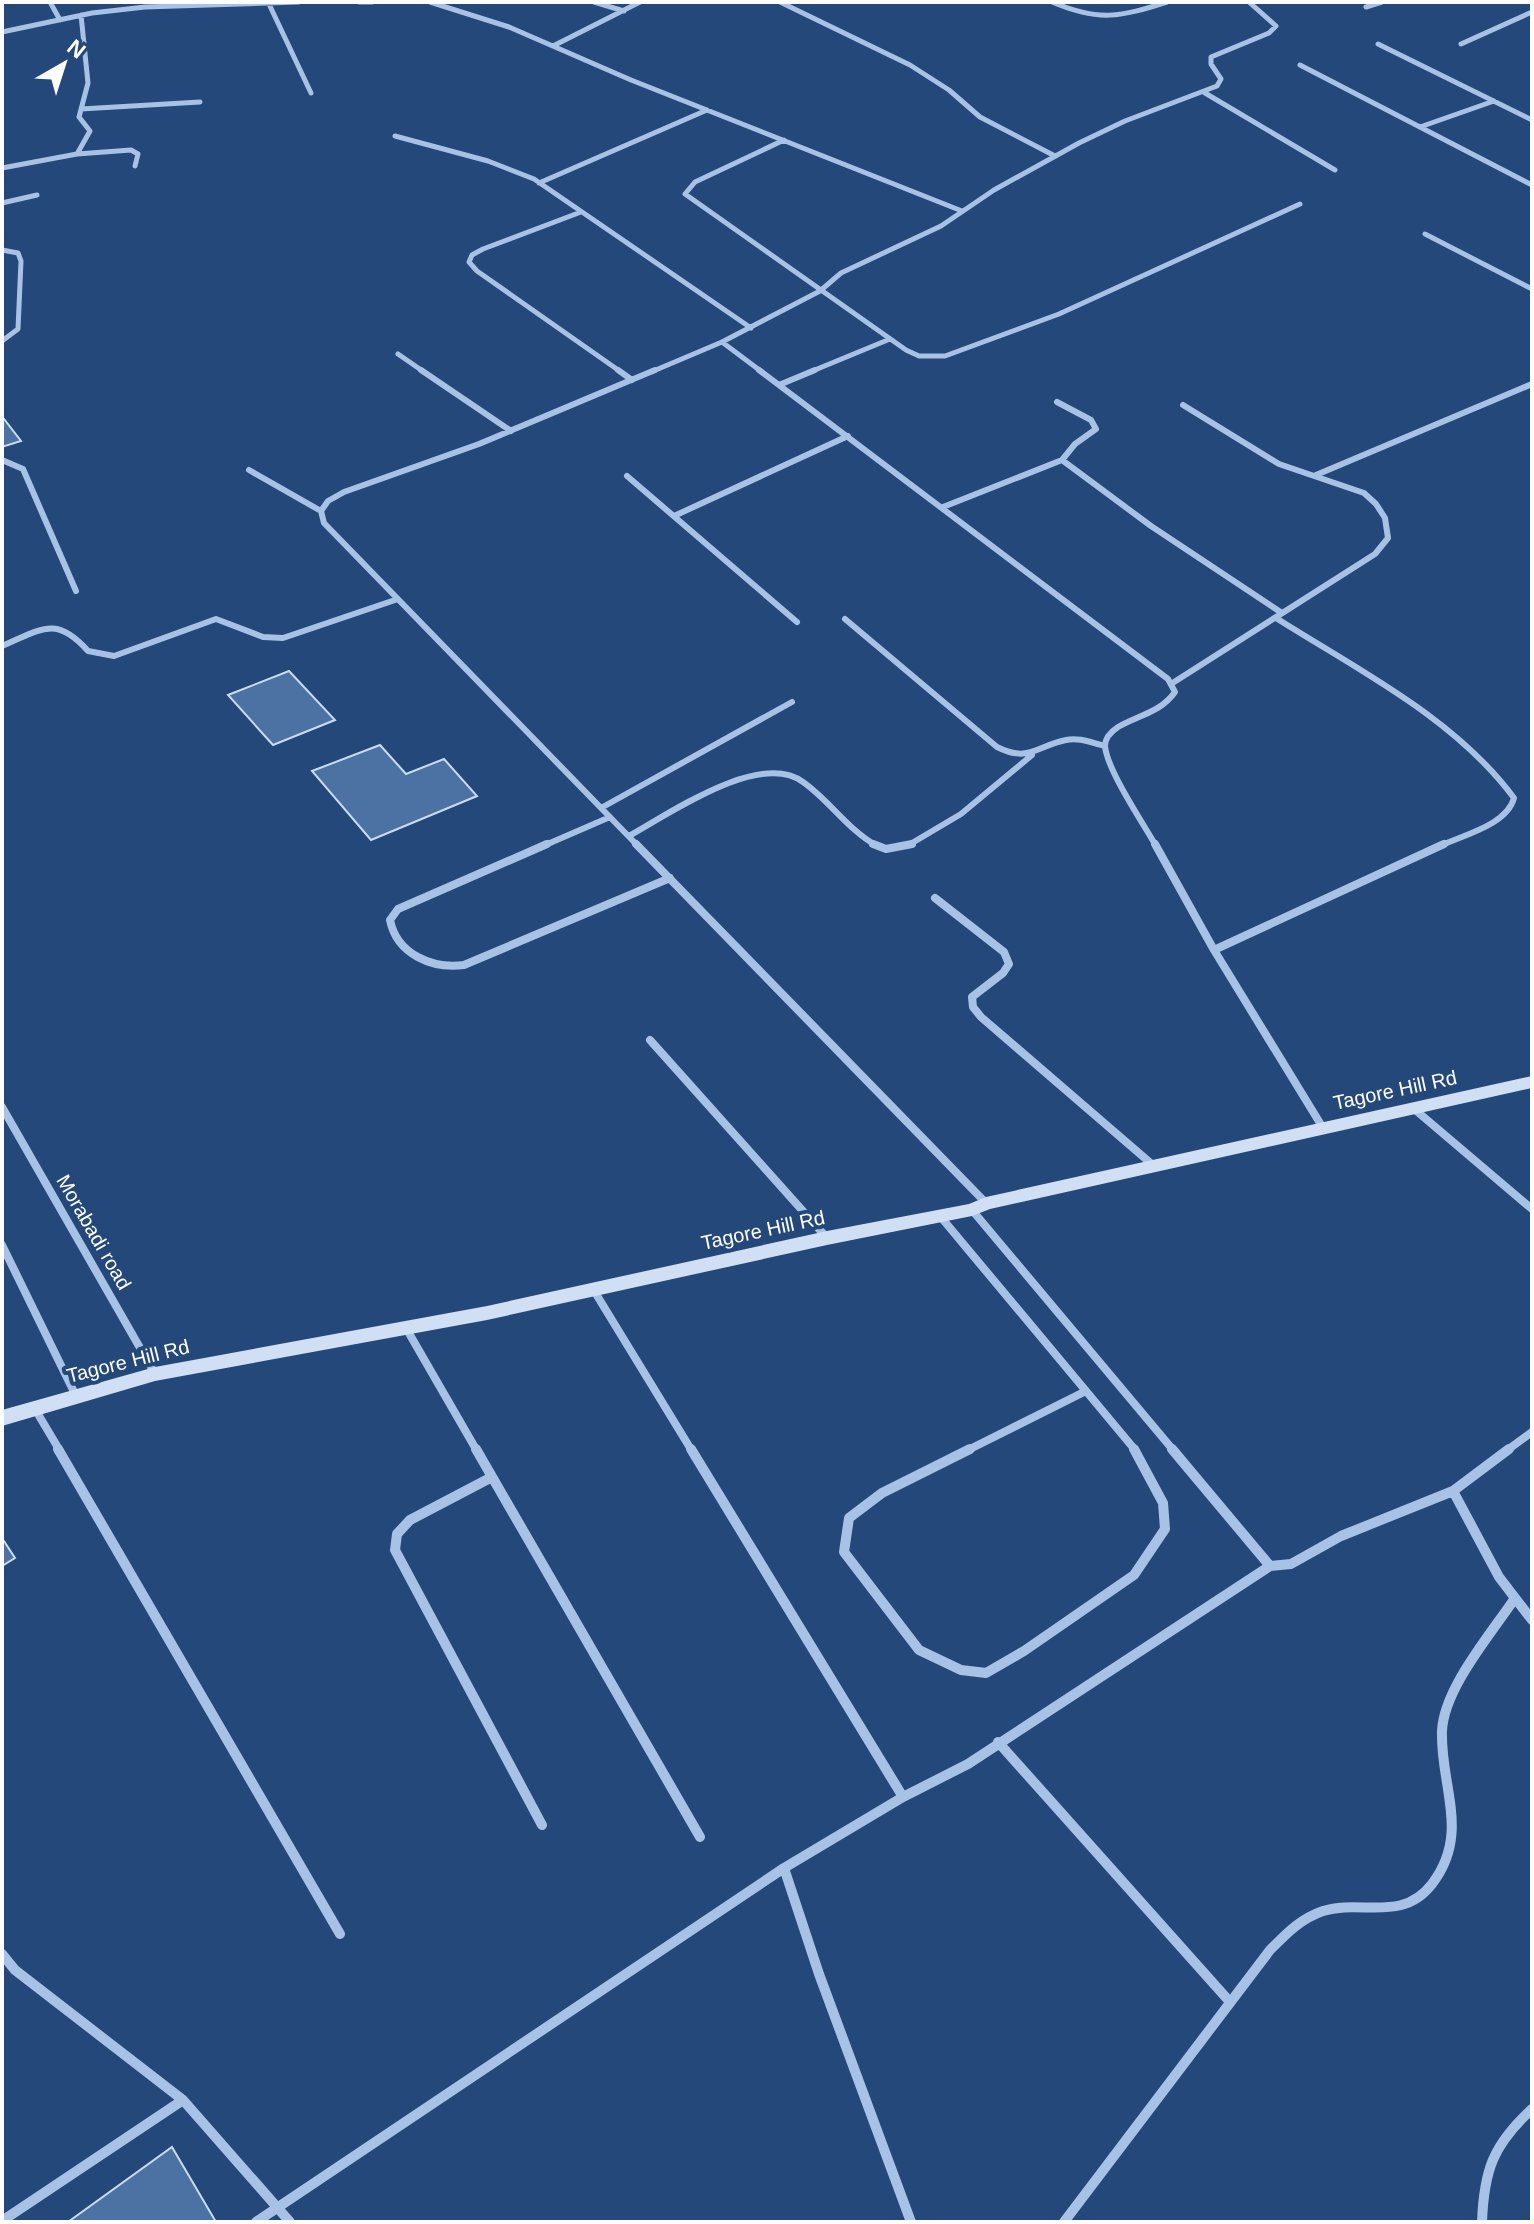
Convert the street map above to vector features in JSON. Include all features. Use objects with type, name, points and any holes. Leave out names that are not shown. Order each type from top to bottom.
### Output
[{"type":"main road","name":"Tagore Hill Rd","points":[[2,1418],[155,1374],[406,1328],[940,1216],[1532,1082]]},
{"type":"street","points":[[50,2],[60,20]]},
{"type":"street","points":[[2,32],[81,15],[145,7],[299,2]]},
{"type":"street","points":[[359,2],[372,2]]},
{"type":"street","points":[[430,2],[486,18],[962,211]]},
{"type":"street","points":[[594,2],[624,11]]},
{"type":"street","points":[[553,46],[640,2]]},
{"type":"street","points":[[780,2],[921,71],[980,117],[1055,156]]},
{"type":"street","points":[[1052,2],[1080,14],[1104,19],[1167,2]]},
{"type":"street","points":[[321,511],[328,501],[344,492],[511,431],[722,342],[820,291],[841,273],[941,226],[1055,156],[1125,121],[1205,93],[1217,86],[1221,79],[1211,64],[1211,57],[1269,33],[1276,26],[1249,2]]},
{"type":"street","points":[[1366,7],[1382,2]]},
{"type":"street","points":[[269,4],[311,93]]},
{"type":"street","points":[[1461,44],[1532,12]]},
{"type":"street","points":[[77,154],[90,131],[80,122],[88,83],[81,15]]},
{"type":"street","points":[[1378,44],[1532,120]]},
{"type":"street","points":[[1300,65],[1532,185]]},
{"type":"street","points":[[1205,93],[1335,170]]},
{"type":"street","points":[[1420,127],[1494,101]]},
{"type":"street","points":[[81,109],[200,102]]},
{"type":"street","points":[[539,183],[707,110]]},
{"type":"street","points":[[395,136],[502,165],[539,183],[751,328]]},
{"type":"street","points":[[784,140],[695,182],[685,194],[820,291],[919,356],[945,356],[1059,314],[1300,204]]},
{"type":"street","points":[[2,168],[77,154],[131,150],[138,154],[135,166]]},
{"type":"street","points":[[2,203],[37,195]]},
{"type":"street","points":[[581,212],[483,249],[472,255],[469,262],[477,271],[632,380]]},
{"type":"street","points":[[1425,234],[1532,289]]},
{"type":"street","points":[[2,341],[18,329],[21,261],[18,253],[5,250]]},
{"type":"street","points":[[779,385],[890,339]]},
{"type":"street","points":[[722,342],[943,507],[1171,684],[1175,692],[1166,705],[1116,728],[1107,737],[1105,746],[1112,768],[1214,950],[1323,1128]]},
{"type":"street","points":[[398,354],[511,431]]},
{"type":"street","points":[[1316,475],[1532,384]]},
{"type":"street","points":[[943,507],[1062,460],[1075,444],[1096,429],[1091,420],[1057,402]]},
{"type":"street","points":[[1171,684],[1375,554],[1388,538],[1388,520],[1359,490],[1297,471],[1269,458],[1183,405]]},
{"type":"street","points":[[674,516],[848,436]]},
{"type":"street","points":[[2,460],[23,469],[76,591]]},
{"type":"street","points":[[1062,460],[1471,750],[1508,786],[1514,798],[1511,809],[1496,820],[1214,950]]},
{"type":"street","points":[[249,470],[321,511],[324,523],[670,878],[979,1206],[1270,1566]]},
{"type":"street","points":[[627,476],[797,622]]},
{"type":"street","points":[[2,646],[58,628],[71,631],[86,652],[114,656],[216,619],[230,620],[267,640],[283,638],[398,599]]},
{"type":"street","points":[[845,619],[997,747],[1011,755],[1032,755]]},
{"type":"street","points":[[601,808],[792,702]]},
{"type":"street","points":[[629,836],[744,777],[783,772],[802,780],[865,837],[885,849],[904,850],[926,841],[1032,755],[1068,739],[1105,746]]},
{"type":"street","points":[[610,817],[398,909],[390,920],[390,930],[426,965],[441,969],[464,965],[670,878]]},
{"type":"street","points":[[935,898],[1004,952],[1009,964],[1003,973],[972,997],[973,1007],[981,1017],[1154,1166]]},
{"type":"street","points":[[650,1040],[827,1238]]},
{"type":"street","name":"Morabadi road","points":[[2,1107],[155,1374]]},
{"type":"street","points":[[1413,1108],[1532,1209]]},
{"type":"street","points":[[940,1216],[1087,1391],[1139,1455],[1163,1503],[1165,1529],[1134,1575],[1024,1651],[986,1673],[961,1670],[919,1650],[844,1552],[849,1518],[882,1493],[1087,1391]]},
{"type":"street","points":[[2,1245],[76,1396]]},
{"type":"street","points":[[593,1289],[903,1797]]},
{"type":"street","points":[[406,1328],[700,1837]]},
{"type":"street","points":[[34,1408],[340,1934]]},
{"type":"street","points":[[256,2222],[784,1868],[903,1797],[968,1764],[1270,1566],[1291,1564],[1341,1536],[1453,1491],[1532,1432]]},
{"type":"street","points":[[492,1477],[410,1520],[397,1534],[395,1550],[542,1825]]},
{"type":"street","points":[[1453,1491],[1499,1577],[1532,1620]]},
{"type":"street","points":[[1064,2222],[1270,1950],[1296,1923],[1326,1910],[1399,1908],[1430,1887],[1448,1858],[1453,1817],[1442,1730],[1452,1693],[1515,1598]]},
{"type":"street","points":[[998,1742],[1230,2002]]},
{"type":"street","points":[[784,1868],[819,1974],[911,2222]]},
{"type":"street","points":[[2,1954],[15,1970],[183,2100],[290,2222]]},
{"type":"street","points":[[2,2221],[183,2100]]},
{"type":"street","points":[[1482,2222],[1483,2188],[1493,2150],[1532,2109]]},
{"type":"building","points":[[4,419],[21,441],[2,447]]},
{"type":"building","points":[[289,671],[335,720],[273,745],[228,695]]},
{"type":"building","points":[[380,745],[406,774],[444,759],[477,796],[371,840],[312,771]]},
{"type":"building","points":[[2,1538],[15,1558],[2,1566]]},
{"type":"building","points":[[172,2147],[216,2222],[68,2222]]}]
